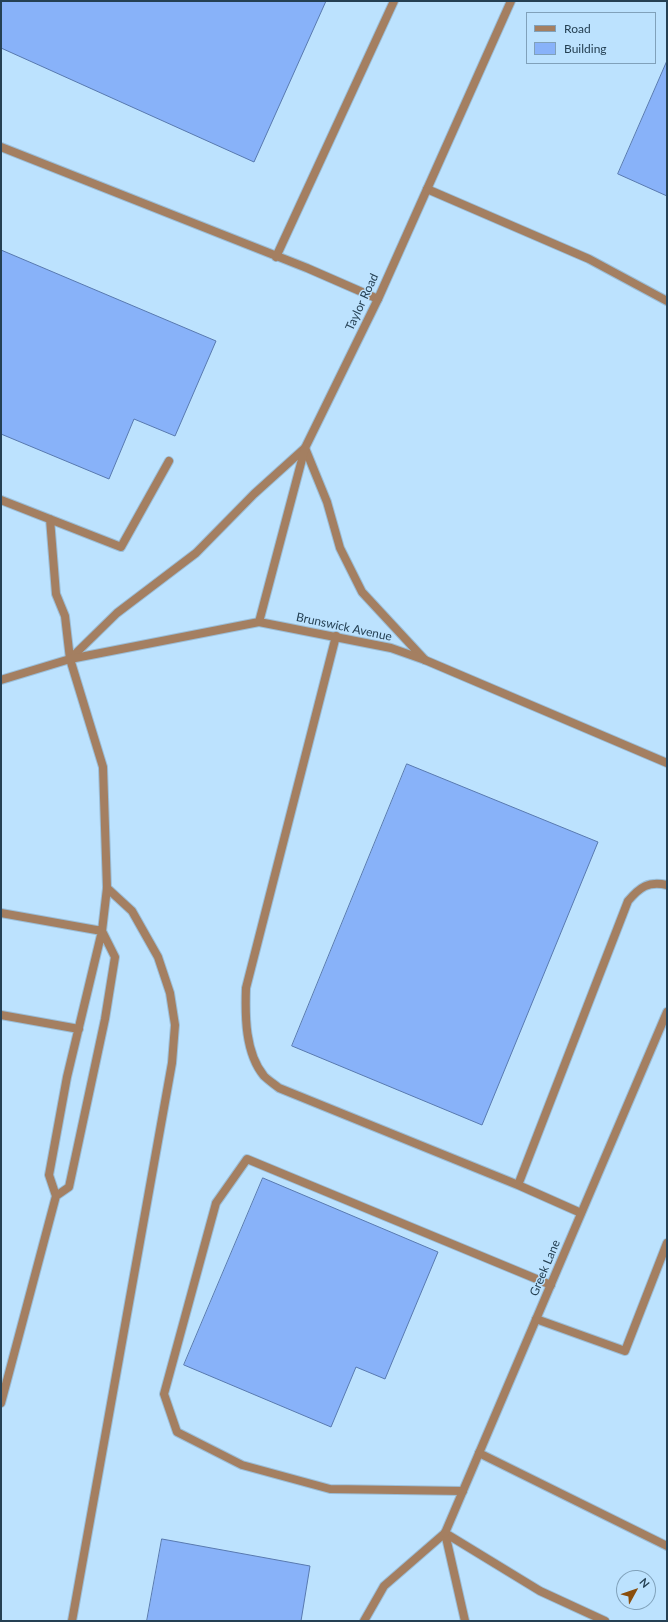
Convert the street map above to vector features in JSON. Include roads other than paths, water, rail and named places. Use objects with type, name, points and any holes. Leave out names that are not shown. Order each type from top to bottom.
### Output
[{"type":"street","points":[[276,257],[394,1]]},
{"type":"street","name":"Taylor Road","points":[[259,622],[305,448],[378,299],[512,1]]},
{"type":"street","points":[[1,147],[378,299]]},
{"type":"street","points":[[427,189],[589,259],[667,301]]},
{"type":"street","points":[[70,659],[117,613],[196,553],[254,494],[305,448],[327,502],[340,548],[362,592],[425,660]]},
{"type":"street","points":[[1,500],[121,547],[169,461]]},
{"type":"street","points":[[1,1403],[56,1196],[49,1175],[67,1077],[102,931],[106,888],[103,767],[70,659],[65,616],[56,594],[50,519]]},
{"type":"street","name":"Brunswick Avenue","points":[[1,680],[70,659],[259,622],[391,648],[425,660],[667,763]]},
{"type":"street","points":[[336,636],[246,988],[245,1019],[249,1043],[256,1061],[264,1076],[279,1088],[518,1185],[581,1213]]},
{"type":"street","points":[[518,1185],[628,901],[639,889],[652,883],[667,885]]},
{"type":"street","points":[[72,1621],[172,1063],[175,1025],[170,993],[158,957],[132,910],[106,888]]},
{"type":"street","points":[[1,913],[102,931]]},
{"type":"street","points":[[56,1196],[69,1187],[105,1019],[114,957],[102,931]]},
{"type":"street","name":"Greek Lane","points":[[445,1533],[667,1012]]},
{"type":"street","points":[[1,1015],[79,1029]]},
{"type":"street","points":[[463,1491],[330,1489],[242,1465],[177,1432],[164,1394],[216,1203],[247,1159],[551,1285]]},
{"type":"street","points":[[536,1319],[625,1351],[667,1243]]},
{"type":"street","points":[[479,1453],[667,1546]]},
{"type":"street","points":[[364,1621],[384,1586],[445,1533]]},
{"type":"street","points":[[445,1533],[465,1621]]},
{"type":"street","points":[[445,1533],[540,1591],[605,1621]]}]
